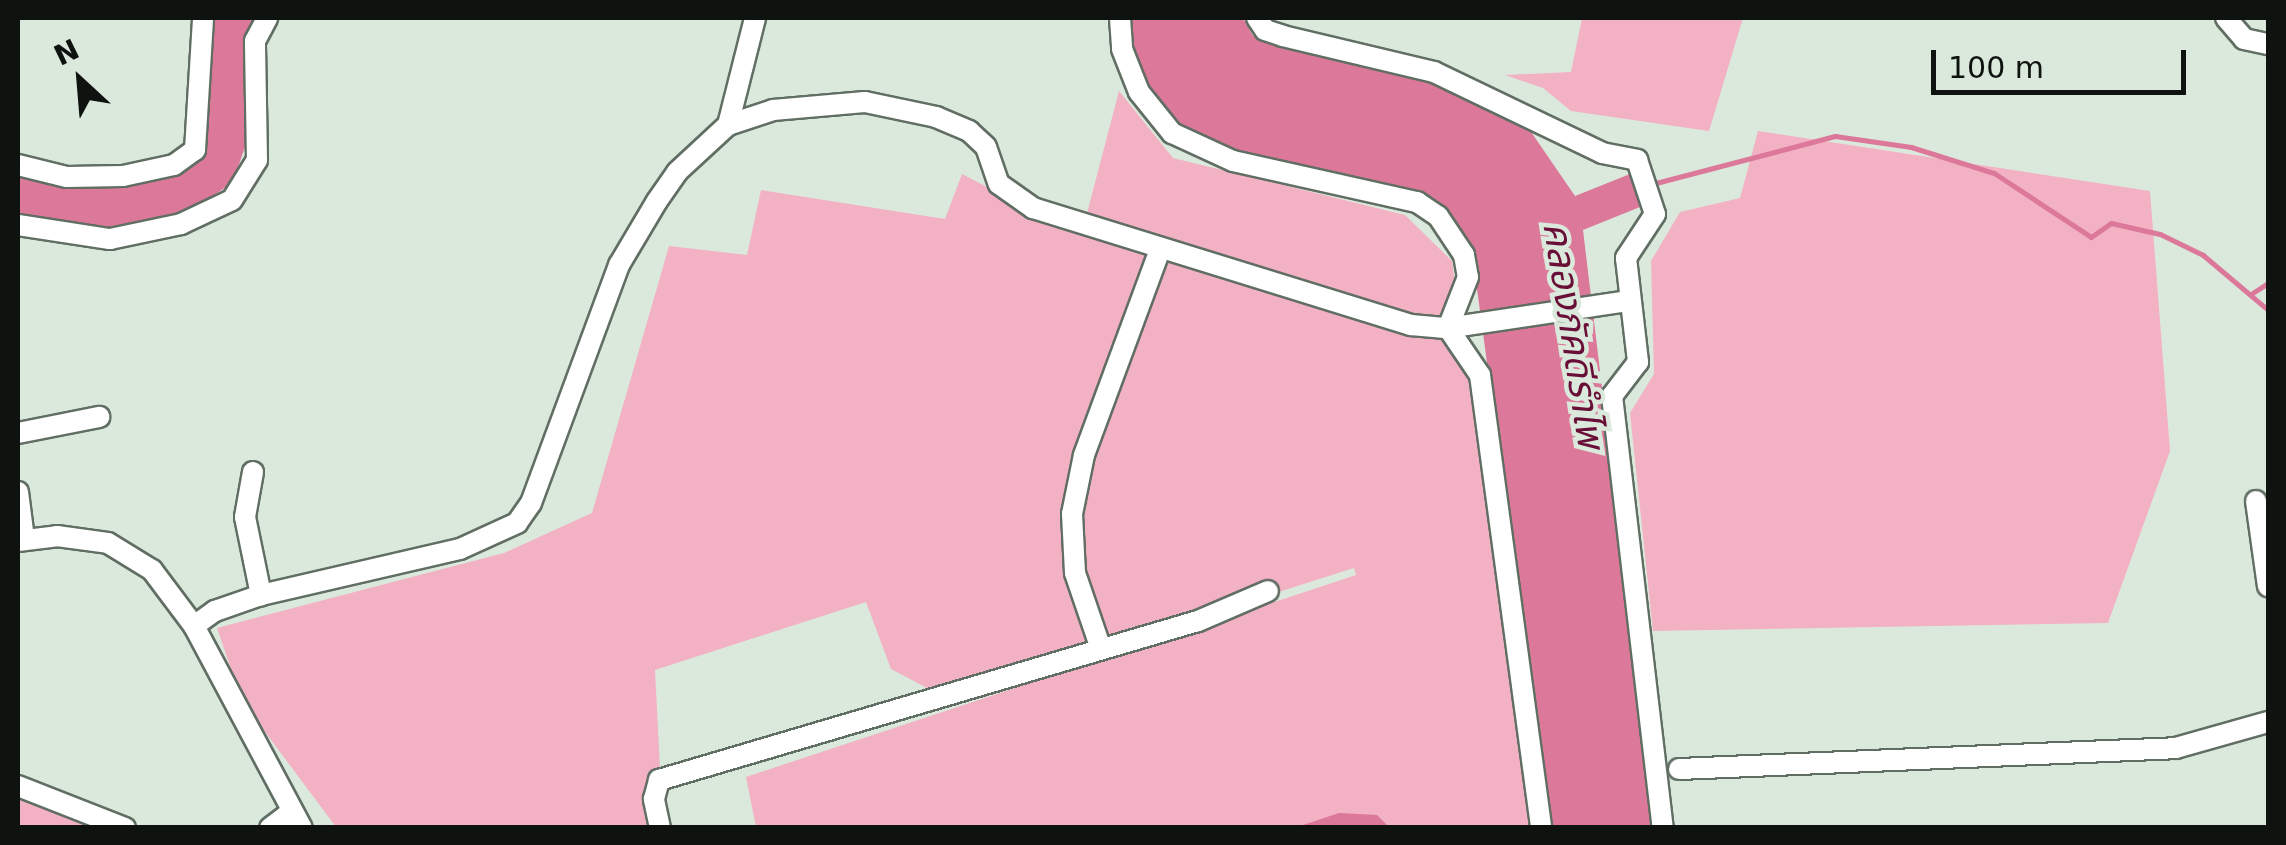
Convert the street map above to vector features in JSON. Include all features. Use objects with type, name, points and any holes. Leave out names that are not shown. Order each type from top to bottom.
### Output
[{"type":"street","points":[[18,165],[67,177],[123,176],[174,165],[195,150],[202,18]]},
{"type":"street","points":[[18,225],[110,239],[181,224],[232,200],[257,160],[255,41],[268,18]]},
{"type":"street","points":[[728,125],[755,18]]},
{"type":"street","points":[[1120,18],[1122,49],[1139,92],[1186,142],[1233,161],[1417,202],[1438,216],[1469,272],[1458,325],[1480,375],[1540,828]]},
{"type":"street","points":[[1257,18],[1265,30],[1283,36],[1434,72],[1602,152],[1636,158],[1655,214],[1648,234],[1628,251],[1620,302],[1638,362],[1612,396],[1664,828]]},
{"type":"street","points":[[2226,18],[2244,38],[2268,44]]},
{"type":"street","points":[[194,626],[215,610],[261,595],[460,549],[516,523],[531,503],[619,265],[677,172],[728,125],[773,110],[865,102],[936,117],[969,131],[986,147],[989,166],[1010,196],[1159,252],[1411,326],[1458,325],[1620,302]]},
{"type":"street","points":[[1101,649],[1076,573],[1072,514],[1084,455],[1159,252]]},
{"type":"street","points":[[18,434],[99,417]]},
{"type":"street","points":[[252,472],[245,517],[261,595]]},
{"type":"street","points":[[18,492],[21,540],[83,538],[132,553],[194,626],[297,820],[270,828]]},
{"type":"street","points":[[2256,501],[2268,586]]},
{"type":"street","points":[[660,828],[654,799],[659,780],[1198,621],[1268,591]]},
{"type":"street","points":[[1679,770],[2176,748],[2268,722]]},
{"type":"street","points":[[18,786],[125,828]]},
{"type":"shaded area","points":[[1582,18],[1743,18],[1709,131],[1571,111],[1543,88],[1505,75],[1571,72]]},
{"type":"shaded area","points":[[1119,91],[1173,158],[1405,215],[1452,261],[1531,827],[756,827],[746,777],[1356,575],[1354,568],[946,698],[891,669],[866,602],[655,670],[663,827],[336,827],[242,701],[217,628],[504,553],[592,513],[669,246],[747,255],[761,190],[945,219],[962,174],[1081,236]]},
{"type":"shaded area","points":[[1758,131],[2150,191],[2170,451],[2108,623],[1653,631],[1630,413],[1654,374],[1651,261],[1680,212],[1740,198]]},
{"type":"shaded area","points":[[18,786],[109,828],[18,828]]},
{"type":"water","points":[[211,18],[254,18],[243,56],[249,135],[233,182],[193,210],[89,231],[18,215],[18,175],[105,187],[177,173],[200,159],[208,135],[204,81]]},
{"type":"water","name":"คลองภัคดีรำไพ","points":[[1125,18],[1243,18],[1253,36],[1435,78],[1527,126],[1575,196],[1635,172],[1640,207],[1583,230],[1655,827],[1550,827],[1472,252],[1456,222],[1430,202],[1218,151],[1186,135],[1135,72]]},
{"type":"water","points":[[1339,813],[1377,815],[1389,827],[1297,827]]},
{"type":"waterway","points":[[1652,184],[1835,136],[1911,147],[1994,173],[2091,237],[2111,223],[2160,234],[2203,255],[2268,310]]},
{"type":"waterway","points":[[2251,294],[2268,283]]}]
